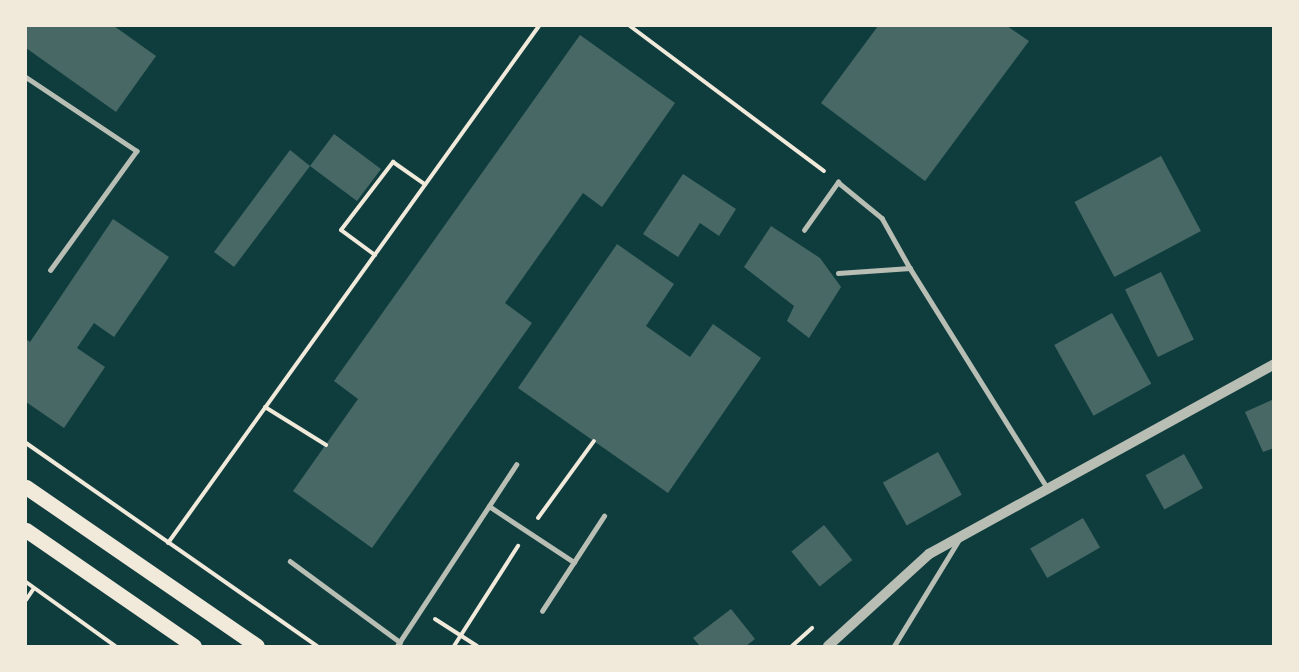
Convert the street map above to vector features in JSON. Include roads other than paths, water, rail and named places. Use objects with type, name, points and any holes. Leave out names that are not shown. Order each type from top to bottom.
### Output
[{"type":"main road","points":[[26,488],[256,646]]},
{"type":"main road","points":[[26,530],[194,646]]},
{"type":"street","points":[[828,646],[929,554],[1274,363]]},
{"type":"lane","points":[[26,77],[137,151],[51,270]]},
{"type":"lane","points":[[804,230],[838,182],[882,218],[910,268],[1048,489]]},
{"type":"lane","points":[[838,273],[910,268]]},
{"type":"lane","points":[[290,561],[398,644],[516,465]]},
{"type":"lane","points":[[489,506],[574,562]]},
{"type":"lane","points":[[542,611],[604,516]]},
{"type":"lane","points":[[894,646],[961,537]]}]
